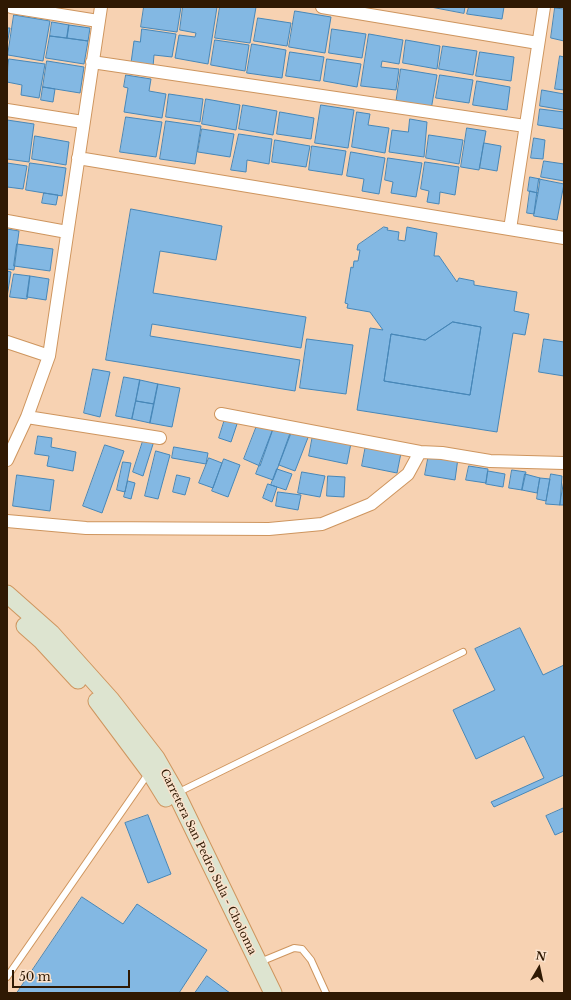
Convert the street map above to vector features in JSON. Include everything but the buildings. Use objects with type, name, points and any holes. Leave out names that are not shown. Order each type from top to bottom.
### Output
[{"type":"main road","name":"Carretera San Pedro Sula - Choloma","points":[[7,594],[51,633],[112,700],[171,796],[258,963],[272,993]]},
{"type":"main road","name":"Carretera San Pedro Sula - Choloma","points":[[7,610],[42,641],[153,765]]},
{"type":"main road","name":"Carretera San Pedro Sula - Choloma","points":[[171,796],[260,993]]},
{"type":"street","points":[[12,7],[98,21]]},
{"type":"street","points":[[7,460],[27,417],[49,356],[101,7]]},
{"type":"street","points":[[322,7],[538,43]]},
{"type":"street","points":[[510,229],[544,7]]},
{"type":"street","points":[[92,62],[525,126]]},
{"type":"street","points":[[7,110],[83,122]]},
{"type":"street","points":[[78,158],[564,238]]},
{"type":"street","points":[[7,221],[67,232]]},
{"type":"street","points":[[7,342],[49,356]]},
{"type":"street","points":[[221,414],[420,452],[442,453],[490,461],[563,459]]},
{"type":"street","points":[[27,417],[160,438]]},
{"type":"street","points":[[7,521],[86,528],[269,529],[322,524],[371,504],[408,474],[420,452]]},
{"type":"lane","points":[[171,796],[463,652]]},
{"type":"lane","points":[[7,977],[153,765]]},
{"type":"lane","points":[[258,963],[294,948],[302,950],[311,960],[326,993]]}]
